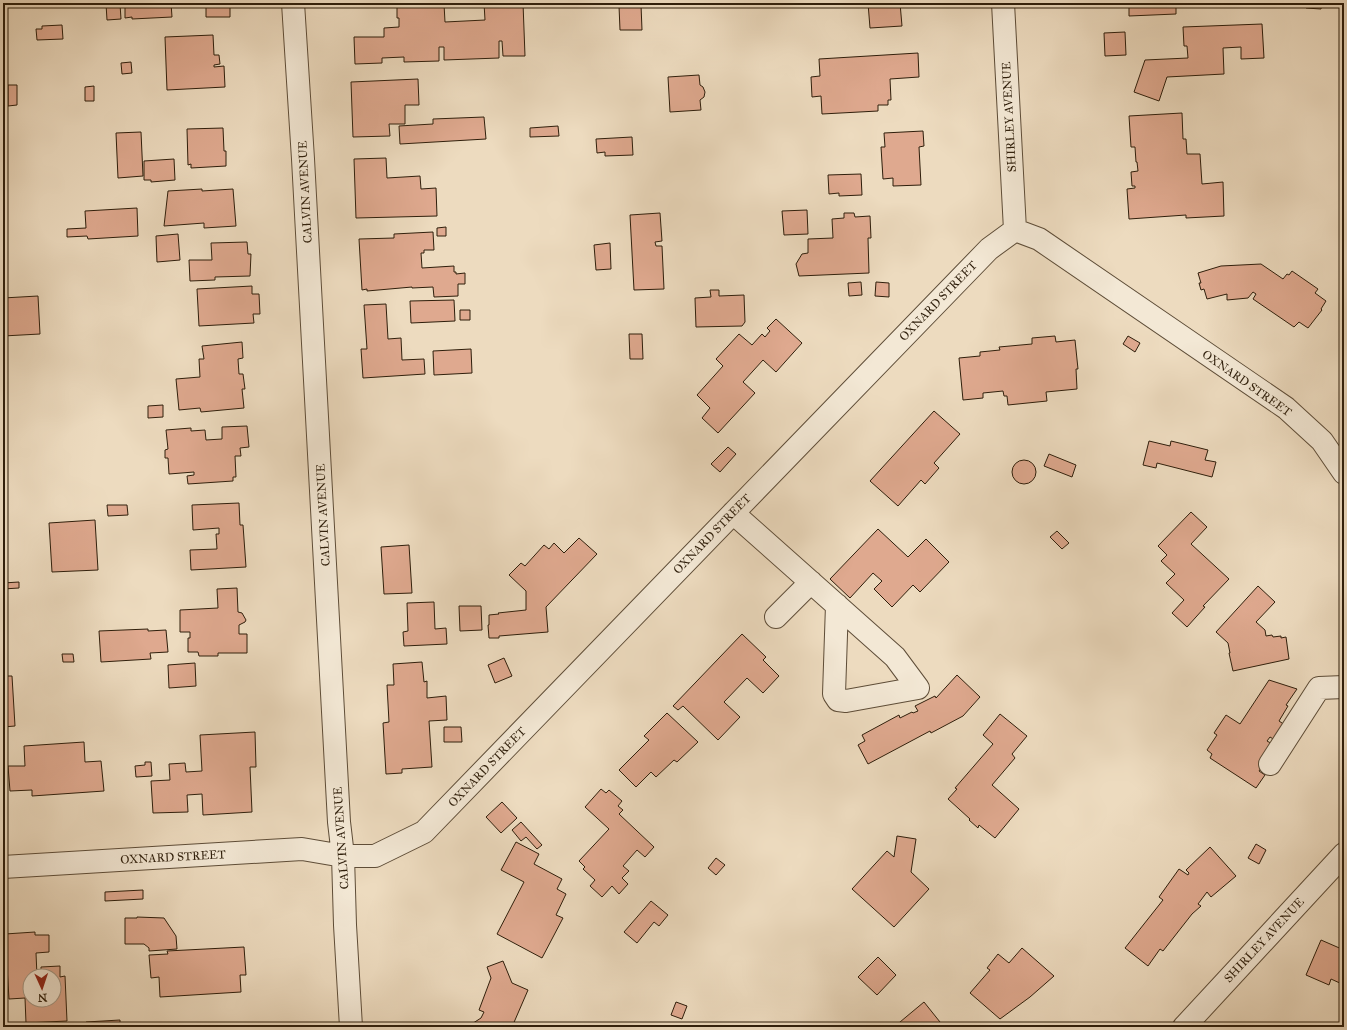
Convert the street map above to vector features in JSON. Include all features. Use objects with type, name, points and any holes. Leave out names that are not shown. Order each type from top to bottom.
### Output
[{"type":"street","name":"CALVIN AVENUE","points":[[293,3],[339,814],[343,856],[345,925],[351,1027]]},
{"type":"street","name":"SHIRLEY AVENUE","points":[[1003,3],[1015,230]]},
{"type":"street","name":"OXNARD STREET","points":[[3,867],[302,849],[343,856],[375,856],[424,832],[989,248],[1015,230],[1039,239],[1286,408],[1322,441],[1344,473]]},
{"type":"street","points":[[733,513],[837,605],[895,657],[918,688],[846,701],[838,700],[834,694],[837,605]]},
{"type":"street","points":[[776,617],[811,582]]},
{"type":"street","points":[[1270,764],[1320,688],[1344,687]]},
{"type":"street","name":"SHIRLEY AVENUE","points":[[1184,1027],[1344,854]]},
{"type":"building","points":[[147,3],[171,3],[172,17],[125,18],[125,7],[148,6]]},
{"type":"building","points":[[206,3],[230,3],[230,17],[206,17]]},
{"type":"building","points":[[397,3],[412,3],[412,5],[444,4],[445,22],[485,20],[484,3],[523,3],[525,56],[503,56],[502,41],[499,41],[499,58],[444,60],[444,47],[439,47],[439,61],[404,62],[404,57],[382,58],[382,63],[355,64],[354,37],[384,37],[384,28],[399,27],[399,18],[397,18]]},
{"type":"building","points":[[868,3],[900,3],[902,26],[870,28]]},
{"type":"building","points":[[1129,3],[1176,3],[1176,14],[1129,16]]},
{"type":"building","points":[[1306,3],[1322,3],[1321,9],[1306,8]]},
{"type":"building","points":[[106,4],[120,4],[121,19],[107,20]]},
{"type":"building","points":[[641,5],[642,30],[620,30],[619,6]]},
{"type":"building","points":[[1262,24],[1264,58],[1241,59],[1241,47],[1223,48],[1224,74],[1167,77],[1159,101],[1134,92],[1145,60],[1188,58],[1187,46],[1184,46],[1183,27]]},
{"type":"building","points":[[62,25],[63,39],[37,40],[36,29],[42,29],[42,26]]},
{"type":"building","points":[[1125,32],[1126,55],[1105,56],[1104,33]]},
{"type":"building","points":[[213,35],[214,55],[219,55],[220,64],[214,65],[214,67],[224,66],[225,87],[167,90],[165,37]]},
{"type":"building","points":[[918,53],[919,77],[890,79],[891,100],[888,100],[888,105],[878,105],[878,111],[822,114],[821,96],[812,97],[811,77],[820,76],[819,59]]},
{"type":"building","points":[[131,62],[132,73],[122,74],[121,63]]},
{"type":"building","points":[[699,75],[700,85],[703,87],[705,92],[704,97],[700,100],[701,110],[670,112],[668,77]]},
{"type":"building","points":[[418,79],[419,105],[405,105],[405,124],[389,124],[390,136],[353,137],[351,82]]},
{"type":"building","points":[[8,85],[17,85],[17,105],[8,106]]},
{"type":"building","points":[[94,86],[94,101],[85,101],[85,87]]},
{"type":"building","points":[[1182,113],[1183,139],[1186,139],[1187,154],[1200,154],[1202,184],[1223,182],[1224,216],[1186,218],[1186,215],[1129,219],[1127,189],[1135,188],[1135,186],[1132,186],[1131,172],[1138,171],[1135,147],[1131,147],[1129,116]]},
{"type":"building","points":[[484,117],[486,139],[400,144],[399,126],[433,124],[433,119]]},
{"type":"building","points":[[558,126],[559,136],[530,137],[530,128]]},
{"type":"building","points":[[223,128],[226,166],[191,168],[191,164],[188,165],[187,129]]},
{"type":"building","points":[[923,131],[924,146],[919,147],[921,185],[893,186],[893,178],[883,179],[881,147],[885,147],[884,133]]},
{"type":"building","points":[[141,132],[143,176],[118,178],[116,133]]},
{"type":"building","points":[[632,137],[633,155],[605,156],[605,152],[597,153],[596,139]]},
{"type":"building","points":[[386,158],[387,178],[420,176],[421,189],[436,188],[437,216],[356,218],[354,159]]},
{"type":"building","points":[[174,159],[175,180],[151,182],[151,180],[144,180],[144,161]]},
{"type":"building","points":[[3,170],[6,170],[6,184],[3,184]]},
{"type":"building","points":[[861,174],[862,195],[839,196],[839,193],[829,194],[828,175]]},
{"type":"building","points":[[202,189],[202,191],[233,189],[236,226],[204,228],[204,223],[164,226],[168,191]]},
{"type":"building","points":[[137,208],[138,236],[88,239],[87,236],[67,237],[67,229],[86,228],[85,211]]},
{"type":"building","points":[[807,210],[808,234],[784,235],[782,211]]},
{"type":"building","points":[[660,213],[662,241],[655,242],[656,246],[662,246],[664,289],[634,290],[630,215]]},
{"type":"building","points":[[844,213],[854,213],[855,217],[870,216],[871,238],[868,238],[869,273],[799,276],[796,264],[802,254],[808,253],[808,239],[833,238],[832,219],[844,218]]},
{"type":"building","points":[[446,227],[446,236],[437,236],[437,228]]},
{"type":"building","points":[[433,232],[434,250],[424,250],[424,253],[421,253],[422,268],[454,266],[454,272],[456,272],[456,274],[465,273],[465,284],[458,284],[458,296],[434,297],[433,287],[412,287],[367,291],[367,289],[362,290],[359,239],[394,238],[394,234]]},
{"type":"building","points":[[178,234],[180,260],[157,262],[156,236]]},
{"type":"building","points":[[247,242],[248,254],[251,254],[250,276],[215,277],[215,280],[190,281],[189,260],[212,260],[211,243]]},
{"type":"building","points":[[610,243],[611,269],[596,270],[594,245]]},
{"type":"building","points":[[1261,264],[1283,279],[1292,271],[1318,289],[1315,293],[1326,301],[1321,309],[1322,310],[1308,328],[1299,322],[1294,327],[1253,299],[1256,294],[1253,292],[1248,298],[1227,300],[1227,294],[1207,299],[1204,289],[1201,290],[1199,283],[1201,283],[1198,273],[1221,266]]},
{"type":"building","points":[[861,282],[862,295],[849,296],[848,283]]},
{"type":"building","points":[[876,282],[889,283],[889,297],[875,296]]},
{"type":"building","points":[[252,286],[252,294],[259,294],[260,314],[253,314],[254,323],[199,326],[197,289]]},
{"type":"building","points":[[710,290],[719,290],[719,296],[744,295],[745,322],[742,326],[696,327],[695,298],[711,297]]},
{"type":"building","points":[[38,296],[40,334],[3,336],[3,298]]},
{"type":"building","points":[[454,300],[455,321],[411,323],[410,301]]},
{"type":"building","points":[[386,304],[388,339],[401,338],[402,360],[424,359],[425,374],[363,378],[361,349],[367,349],[364,305]]},
{"type":"building","points":[[460,310],[470,310],[470,320],[460,320]]},
{"type":"building","points":[[776,319],[802,343],[776,372],[763,360],[743,382],[755,393],[718,433],[702,418],[710,408],[697,395],[723,366],[716,359],[739,334],[752,345],[762,334],[765,337],[770,331],[767,328]]},
{"type":"building","points":[[629,334],[642,334],[643,359],[630,359]]},
{"type":"building","points":[[1055,336],[1056,342],[1075,340],[1078,369],[1076,369],[1077,389],[1046,392],[1047,401],[1008,405],[1007,396],[1004,396],[1003,391],[983,393],[983,398],[963,400],[959,358],[980,356],[980,352],[1000,350],[999,347],[1032,344],[1032,338]]},
{"type":"building","points":[[1128,336],[1140,343],[1135,352],[1123,344]]},
{"type":"building","points":[[242,342],[243,358],[238,359],[239,374],[243,374],[245,389],[242,389],[244,408],[201,412],[200,408],[179,410],[176,379],[200,377],[199,359],[204,359],[202,346]]},
{"type":"building","points":[[471,349],[472,373],[434,375],[433,351]]},
{"type":"building","points":[[163,405],[163,417],[148,418],[148,406]]},
{"type":"building","points":[[934,411],[960,434],[934,463],[939,468],[925,484],[921,480],[898,506],[870,481]]},
{"type":"building","points":[[247,426],[249,447],[240,448],[241,456],[235,456],[236,477],[233,477],[233,481],[188,484],[187,476],[194,475],[194,472],[169,474],[168,458],[165,458],[165,450],[168,449],[166,430],[191,428],[191,431],[205,430],[206,440],[222,439],[222,427]]},
{"type":"building","points":[[1149,441],[1170,446],[1171,441],[1208,450],[1205,460],[1216,462],[1212,477],[1157,463],[1156,468],[1143,465]]},
{"type":"building","points":[[728,447],[736,454],[720,472],[711,464]]},
{"type":"building","points":[[1049,454],[1076,465],[1072,477],[1044,466]]},
{"type":"building","points":[[1019,460],[1029,460],[1036,467],[1036,477],[1029,484],[1019,484],[1012,477],[1012,467]]},
{"type":"building","points":[[239,503],[240,525],[243,525],[246,567],[191,570],[190,550],[217,549],[216,534],[219,534],[219,528],[193,530],[192,505]]},
{"type":"building","points":[[107,505],[127,505],[128,515],[108,516]]},
{"type":"building","points":[[1191,512],[1207,527],[1191,544],[1229,579],[1203,606],[1205,607],[1187,627],[1172,613],[1184,600],[1166,583],[1175,574],[1161,561],[1167,555],[1158,546]]},
{"type":"building","points":[[95,520],[98,570],[52,572],[49,523]]},
{"type":"building","points":[[878,529],[908,557],[926,539],[949,562],[920,592],[913,585],[892,607],[874,589],[882,581],[873,573],[850,598],[830,579]]},
{"type":"building","points":[[1057,531],[1069,543],[1062,549],[1050,537]]},
{"type":"building","points":[[579,538],[597,554],[546,607],[548,632],[489,638],[489,615],[526,610],[526,591],[509,575],[521,563],[525,566],[544,545],[549,549],[554,543],[564,553]]},
{"type":"building","points":[[409,545],[412,593],[384,594],[381,547]]},
{"type":"building","points":[[19,582],[19,588],[3,589],[3,583]]},
{"type":"building","points":[[1258,586],[1275,602],[1256,622],[1265,630],[1266,636],[1272,635],[1273,637],[1286,637],[1289,659],[1233,671],[1228,643],[1216,632]]},
{"type":"building","points":[[237,588],[238,612],[242,613],[246,620],[239,625],[239,634],[247,634],[247,653],[218,653],[218,656],[199,656],[198,652],[188,652],[188,638],[190,638],[190,632],[180,632],[180,610],[218,608],[217,589]]},
{"type":"building","points":[[434,602],[435,629],[446,628],[447,644],[404,646],[403,632],[408,631],[407,603]]},
{"type":"building","points":[[459,606],[481,606],[482,630],[460,631]]},
{"type":"building","points":[[148,629],[148,631],[166,630],[168,652],[150,653],[151,659],[101,662],[99,631]]},
{"type":"building","points":[[742,634],[766,657],[763,660],[779,676],[763,693],[747,678],[724,702],[740,717],[718,740],[683,706],[678,710],[673,706]]},
{"type":"building","points":[[62,654],[73,654],[74,662],[63,662]]},
{"type":"building","points":[[504,658],[512,676],[495,683],[488,665]]},
{"type":"building","points":[[422,662],[424,682],[427,681],[427,698],[446,696],[447,720],[429,721],[432,767],[402,769],[402,773],[386,774],[383,723],[389,722],[387,685],[394,685],[393,664]]},
{"type":"building","points":[[195,663],[196,686],[169,688],[168,665]]},
{"type":"building","points":[[957,675],[980,697],[963,716],[931,733],[930,731],[868,764],[858,745],[865,741],[862,735],[899,715],[900,718],[912,712],[918,711],[915,706],[935,696],[936,698]]},
{"type":"building","points":[[3,676],[12,676],[15,726],[3,727]]},
{"type":"building","points":[[1269,680],[1297,689],[1286,705],[1288,706],[1279,721],[1285,725],[1275,740],[1270,737],[1267,741],[1276,746],[1259,771],[1265,775],[1256,788],[1210,758],[1212,754],[1207,750],[1217,735],[1214,733],[1226,715],[1240,724]]},
{"type":"building","points":[[667,713],[698,742],[677,762],[674,760],[656,777],[651,772],[636,787],[619,770],[649,740],[644,736]]},
{"type":"building","points":[[1000,714],[1027,736],[1012,754],[1015,758],[992,785],[1019,809],[995,838],[979,825],[978,828],[948,799],[957,789],[955,788],[993,744],[983,735]]},
{"type":"building","points":[[444,727],[461,727],[462,742],[444,742]]},
{"type":"building","points":[[255,732],[256,767],[250,767],[252,812],[203,815],[202,794],[187,795],[188,812],[153,813],[151,781],[170,780],[169,764],[185,763],[186,772],[202,771],[200,735]]},
{"type":"building","points":[[84,742],[85,762],[101,761],[104,791],[32,796],[32,790],[10,791],[8,766],[25,766],[24,746]]},
{"type":"building","points":[[145,762],[151,762],[152,776],[136,777],[135,766],[145,765]]},
{"type":"building","points":[[601,789],[606,793],[609,790],[622,801],[618,806],[623,810],[619,814],[654,847],[645,857],[637,850],[623,866],[629,871],[622,878],[628,884],[619,894],[612,886],[602,897],[590,886],[595,880],[583,869],[585,867],[579,861],[609,829],[585,807]]},
{"type":"building","points":[[502,802],[517,818],[501,833],[486,817]]},
{"type":"building","points":[[521,822],[542,845],[537,849],[526,837],[521,841],[512,830]]},
{"type":"building","points":[[897,836],[916,839],[911,872],[929,889],[894,927],[852,889],[887,851],[894,857]]},
{"type":"building","points":[[516,842],[539,854],[534,864],[562,879],[557,889],[566,894],[556,915],[563,918],[542,958],[497,934],[524,882],[501,870]]},
{"type":"building","points":[[1256,844],[1266,850],[1259,864],[1248,858]]},
{"type":"building","points":[[1210,847],[1236,876],[1211,897],[1207,892],[1198,904],[1201,906],[1192,914],[1163,951],[1160,949],[1148,966],[1125,948],[1163,900],[1159,897],[1179,869],[1188,875],[1189,873],[1186,870]]},
{"type":"building","points":[[716,858],[725,865],[716,875],[708,868]]},
{"type":"building","points":[[143,890],[143,899],[105,901],[105,892]]},
{"type":"building","points":[[651,901],[668,915],[659,926],[654,922],[637,943],[624,932]]},
{"type":"building","points":[[125,918],[164,918],[176,936],[177,949],[149,951],[149,948],[144,944],[125,944]]},
{"type":"building","points":[[35,932],[35,935],[49,935],[49,952],[36,953],[37,968],[22,968],[22,998],[9,999],[5,934]]},
{"type":"building","points":[[1321,940],[1344,950],[1344,978],[1342,984],[1331,979],[1329,985],[1306,975]]},
{"type":"building","points":[[244,947],[246,975],[240,975],[241,992],[160,997],[159,977],[151,978],[149,955],[168,954],[167,951]]},
{"type":"building","points":[[1022,948],[1054,976],[1030,997],[1000,1019],[970,993],[990,970],[987,968],[998,954],[1009,963]]},
{"type":"building","points":[[878,957],[896,975],[877,995],[858,977]]},
{"type":"building","points":[[503,961],[512,983],[528,990],[512,1027],[467,1027],[481,1018],[484,1012],[479,1010],[491,978],[487,967]]},
{"type":"building","points":[[60,966],[60,968],[41,968],[41,967]]},
{"type":"building","points":[[65,976],[67,1021],[26,1023],[25,1008],[62,1008],[62,977]]},
{"type":"building","points":[[676,1002],[687,1006],[682,1019],[671,1015]]},
{"type":"building","points":[[924,1002],[944,1027],[894,1027]]},
{"type":"building","points":[[120,1020],[120,1027],[86,1027],[86,1022]]}]
